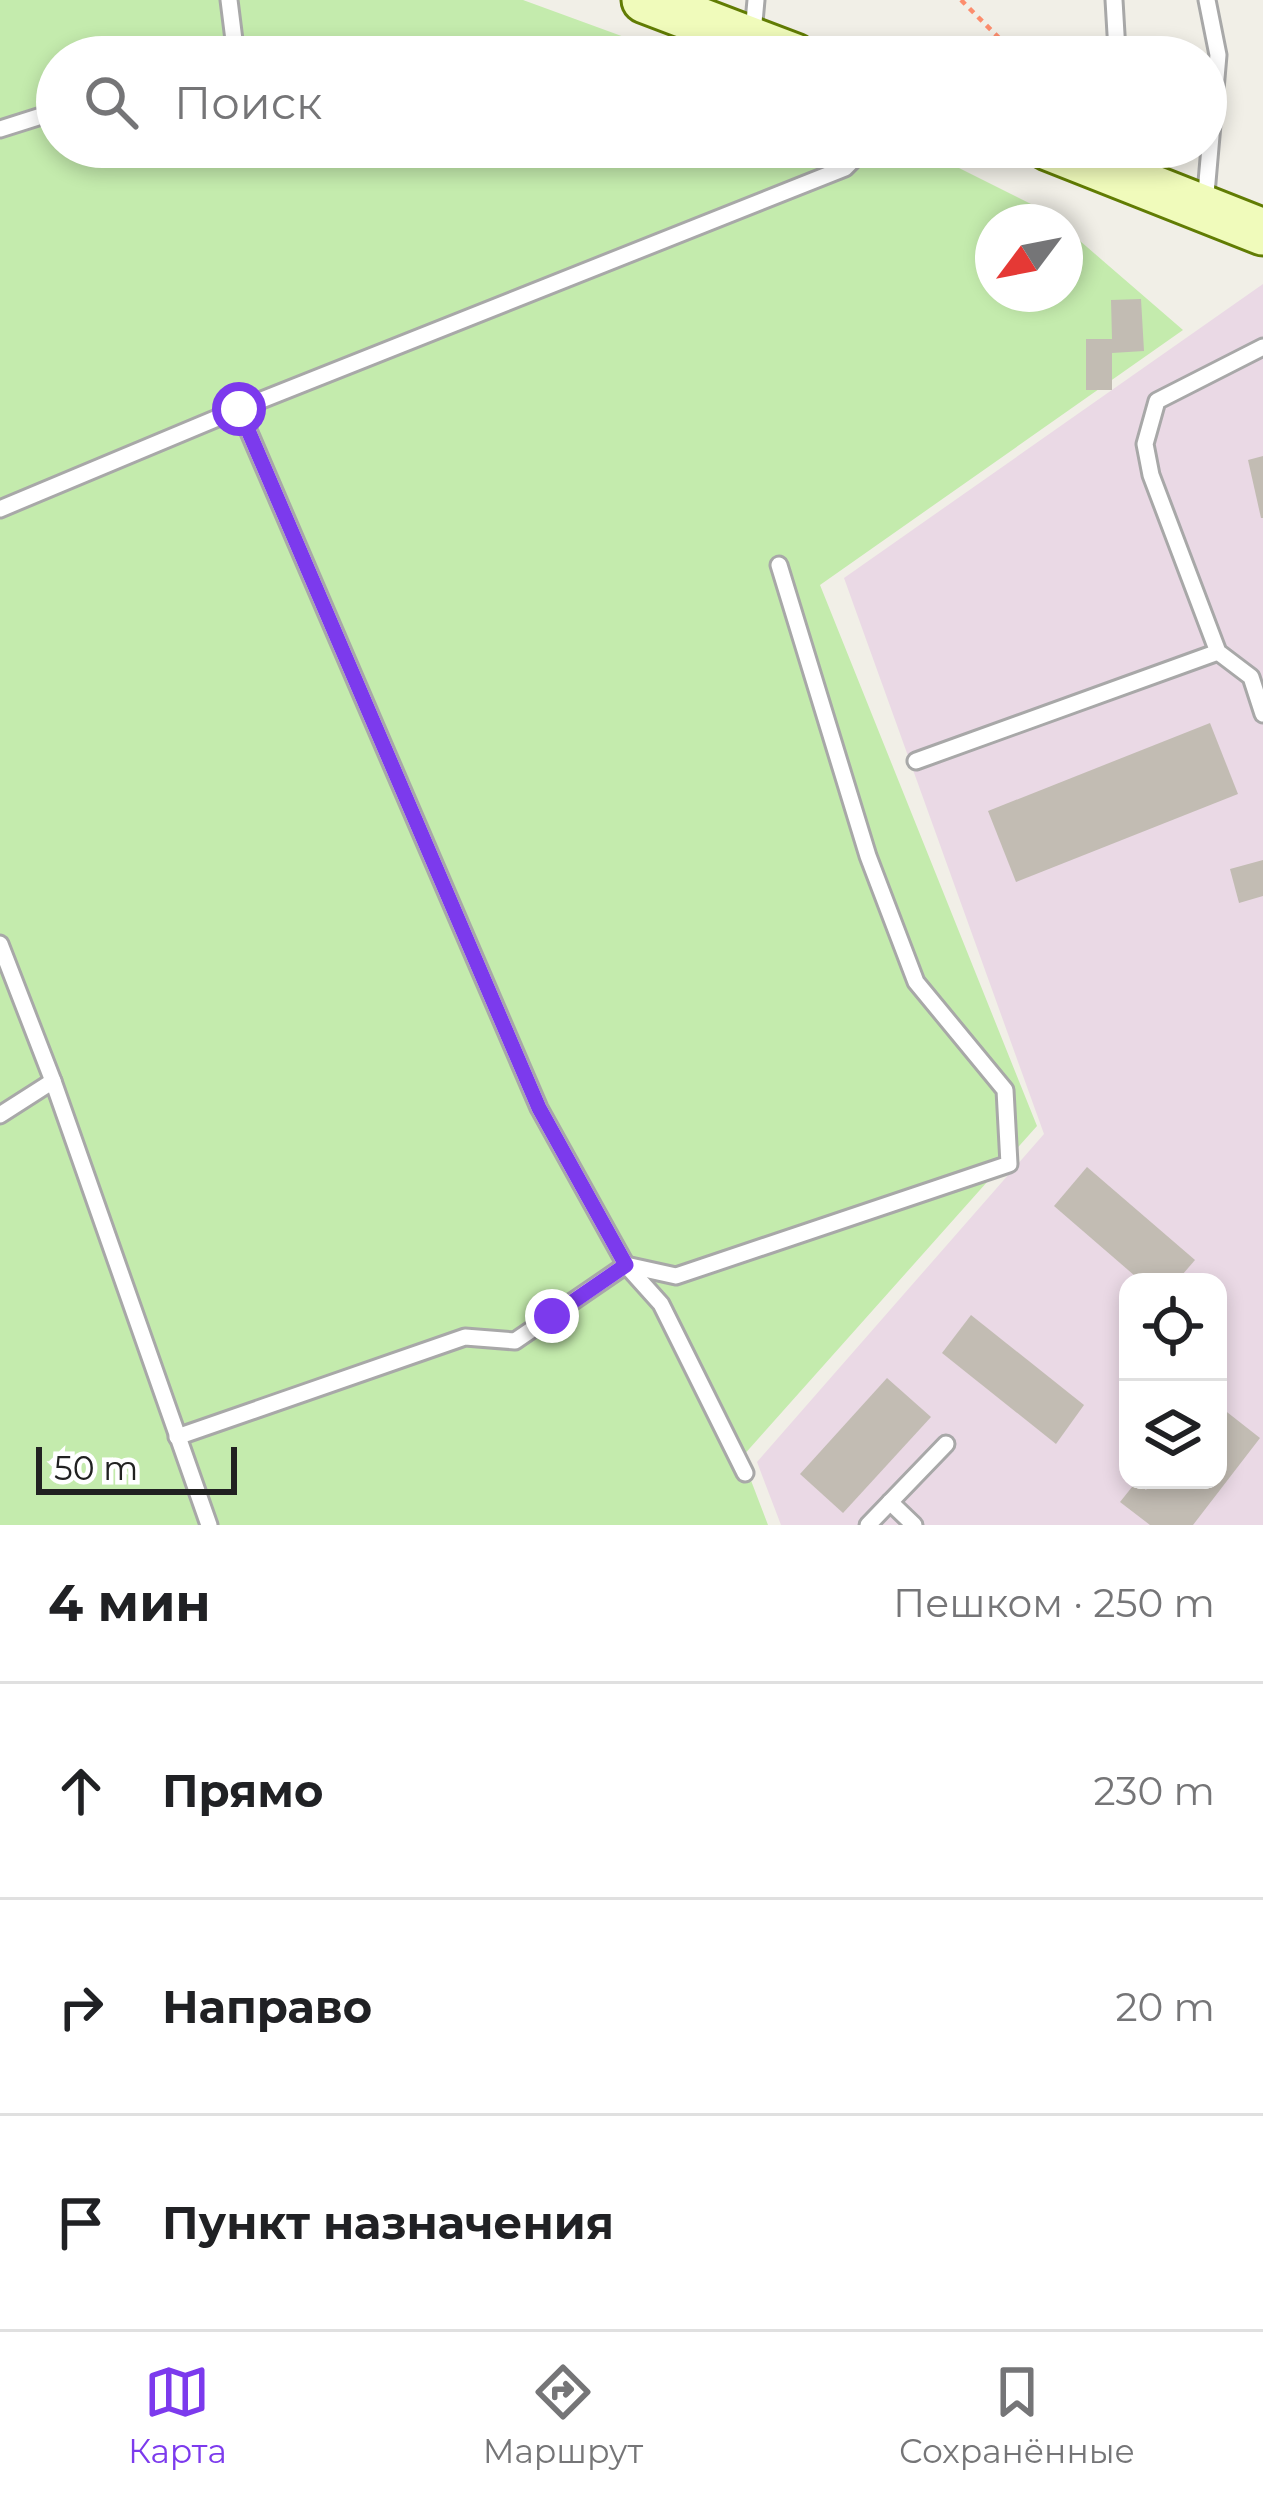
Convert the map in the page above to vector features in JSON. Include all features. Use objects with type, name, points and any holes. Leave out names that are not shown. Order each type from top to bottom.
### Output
[{"type":"street","points":[[645,0],[754,21]]},
{"type":"street","points":[[1109,168],[1263,232]]},
{"type":"lane","points":[[229,0],[234,36]]},
{"type":"lane","points":[[1114,0],[1116,36]]},
{"type":"lane","points":[[1207,0],[1214,36]]},
{"type":"lane","points":[[0,129],[36,118]]},
{"type":"lane","points":[[0,509],[844,168]]},
{"type":"lane","points":[[1204,208],[1207,168]]},
{"type":"lane","points":[[1263,347],[1157,400],[1145,444],[1151,475],[1218,652],[1251,677],[1263,714]]},
{"type":"lane","points":[[239,409],[539,1108],[626,1265],[662,1304],[746,1473]]},
{"type":"lane","points":[[177,1437],[465,1337],[515,1341],[626,1265],[676,1276],[1009,1164],[1005,1090],[916,982],[868,856],[779,565]]},
{"type":"lane","points":[[916,761],[1218,652]]},
{"type":"lane","points":[[0,944],[209,1525]]},
{"type":"lane","points":[[0,1114],[53,1081]]},
{"type":"lane","points":[[868,1525],[946,1444]]},
{"type":"lane","points":[[890,1502],[914,1525]]},
{"type":"path","points":[[961,0],[997,36]]},
{"type":"shaded area","points":[[1263,284],[1263,1525],[781,1525],[757,1462],[1044,1134],[844,578]]},
{"type":"green space","points":[[0,0],[523,0],[622,36],[36,36],[36,168],[959,168],[1031,204],[975,204],[975,312],[1083,312],[1083,244],[1183,330],[820,585],[1037,1126],[742,1457],[768,1525],[0,1525]]},
{"type":"building","points":[[1141,299],[1144,351],[1112,353],[1112,390],[1086,390],[1086,339],[1112,339],[1111,300]]},
{"type":"building","points":[[1263,456],[1263,518],[1261,518],[1248,460]]},
{"type":"building","points":[[1210,723],[1238,794],[1016,882],[988,811]]},
{"type":"building","points":[[1263,860],[1263,896],[1239,903],[1230,869]]},
{"type":"building","points":[[1087,1167],[1195,1260],[1184,1273],[1132,1273],[1054,1206]]},
{"type":"building","points":[[971,1315],[1084,1405],[1056,1444],[942,1353]]},
{"type":"building","points":[[887,1378],[931,1417],[843,1513],[800,1474]]},
{"type":"building","points":[[1227,1412],[1260,1438],[1227,1481]]},
{"type":"building","points":[[1130,1489],[1221,1489],[1193,1525],[1150,1525],[1120,1502]]},
{"type":"route","points":[[239,409],[539,1108],[626,1265],[552,1316]]}]
